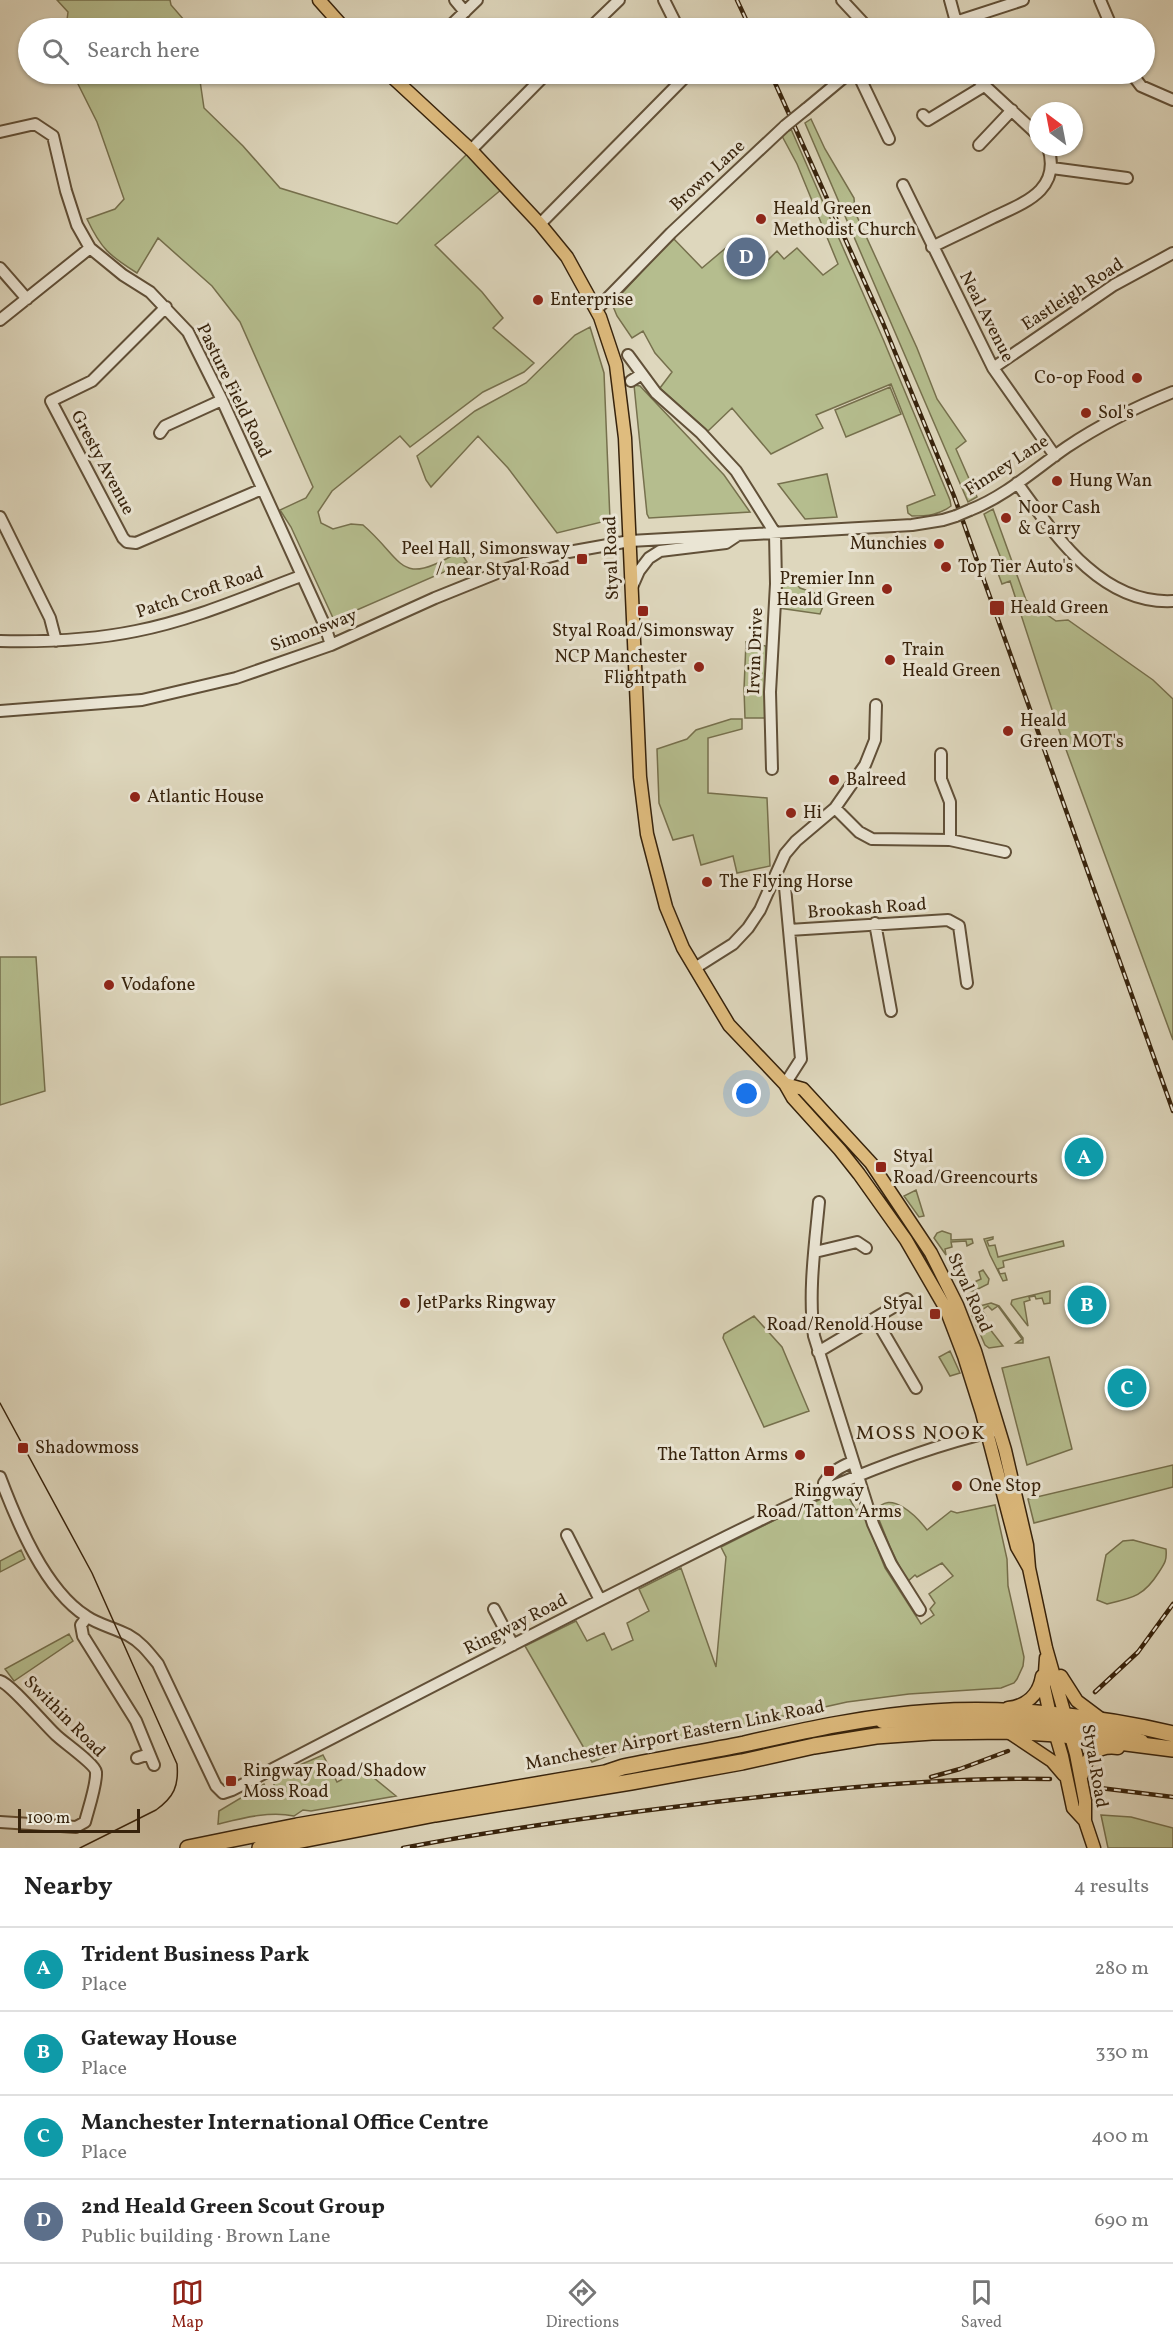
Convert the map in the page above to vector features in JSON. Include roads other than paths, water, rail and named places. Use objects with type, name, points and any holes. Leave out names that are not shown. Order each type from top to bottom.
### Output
[{"type":"highway","name":"Manchester Airport Eastern Link Road","points":[[188,1848],[297,1826],[605,1773],[623,1767],[816,1728],[931,1712],[988,1711],[1173,1749]]},
{"type":"highway","name":"Manchester Airport Eastern Link Road","points":[[260,1848],[435,1814],[742,1762],[824,1744],[876,1736],[1006,1731],[1104,1721],[1173,1734]]},
{"type":"main road","points":[[319,0],[335,18]]},
{"type":"main road","name":"Styal Road","points":[[404,84],[471,150],[540,224],[567,257],[597,309],[616,365],[625,438],[639,766],[647,834],[666,907],[683,948],[729,1025],[785,1084],[793,1098],[859,1174],[918,1261],[954,1329],[982,1413],[1017,1547],[1029,1568]]},
{"type":"main road","name":"Styal Road","points":[[785,1084],[803,1089],[871,1163],[914,1225],[957,1305],[975,1351],[1000,1430],[1027,1545],[1029,1568],[1046,1648],[1044,1687],[1081,1781],[1085,1821],[1094,1848]]},
{"type":"main road","points":[[988,1711],[1019,1707],[1035,1694],[1041,1682],[1046,1648]]},
{"type":"main road","points":[[1046,1648],[1077,1701],[1104,1721]]},
{"type":"main road","points":[[860,1721],[907,1723],[1009,1720],[1061,1726]]},
{"type":"main road","name":"Styal Road","points":[[1061,1726],[1066,1778],[1073,1808],[1085,1821]]},
{"type":"main road","points":[[1006,1731],[1052,1761],[1066,1778]]},
{"type":"main road","points":[[1081,1781],[1085,1764],[1097,1750],[1110,1747],[1129,1750],[1155,1746]]},
{"type":"street","points":[[455,0],[465,12]]},
{"type":"street","points":[[459,18],[477,0]]},
{"type":"street","points":[[600,18],[619,0]]},
{"type":"street","points":[[664,0],[673,18]]},
{"type":"street","points":[[842,0],[859,18]]},
{"type":"street","points":[[950,0],[953,18]]},
{"type":"street","points":[[973,18],[1023,0]]},
{"type":"street","points":[[1100,0],[1108,18]]},
{"type":"street","points":[[471,150],[536,84]]},
{"type":"street","points":[[540,224],[678,84]]},
{"type":"street","name":"Brown Lane","points":[[597,309],[671,233],[785,126],[836,84]]},
{"type":"street","points":[[863,84],[889,139]]},
{"type":"street","points":[[1140,84],[1173,100]]},
{"type":"street","points":[[923,115],[928,120],[984,86],[1029,126]]},
{"type":"street","points":[[979,145],[1012,110]]},
{"type":"street","name":"Pasture Field Road","points":[[0,132],[35,124],[53,136],[77,225],[90,248],[123,275],[150,292],[188,332],[222,400],[325,626],[331,645]]},
{"type":"street","points":[[932,247],[1032,199],[1045,186],[1052,168],[1050,156]]},
{"type":"street","points":[[1052,168],[1127,178]]},
{"type":"street","name":"Neal Avenue","points":[[903,185],[993,368],[1055,456]]},
{"type":"street","points":[[0,320],[90,248]]},
{"type":"street","name":"Eastleigh Road","points":[[993,368],[1114,285],[1173,253]]},
{"type":"street","points":[[0,268],[27,299]]},
{"type":"street","name":"Gresty Avenue","points":[[166,307],[92,381],[51,402],[117,528],[127,542],[136,543],[262,489]]},
{"type":"street","points":[[628,356],[656,393],[702,433],[736,471],[775,533]]},
{"type":"street","points":[[631,381],[642,374]]},
{"type":"street","name":"Finney Lane","points":[[630,541],[912,525],[943,520],[984,504],[1109,422],[1173,392]]},
{"type":"street","points":[[160,433],[165,426],[222,400]]},
{"type":"street","points":[[1017,483],[1062,544],[1092,571],[1122,590],[1146,600],[1173,601]]},
{"type":"street","points":[[0,517],[50,618],[56,640]]},
{"type":"street","name":"Irvin Drive","points":[[772,769],[770,692],[776,584],[775,533]]},
{"type":"street","name":"Finney Lane","points":[[631,589],[639,571],[649,558],[660,552],[726,543],[739,535]]},
{"type":"street","name":"Simonsway","points":[[0,711],[114,703],[166,695],[236,678],[331,645],[435,598],[512,567],[563,553],[630,541]]},
{"type":"street","name":"Patch Croft Road","points":[[0,641],[56,640],[136,631],[195,615],[301,576]]},
{"type":"street","points":[[695,968],[733,944],[748,928],[760,910],[785,854],[796,841],[835,808],[865,765],[872,750],[876,705]]},
{"type":"street","points":[[945,759],[941,779],[950,802],[950,840]]},
{"type":"street","points":[[835,808],[859,832],[872,839],[950,840],[1005,852]]},
{"type":"street","points":[[785,887],[801,1059],[785,1084]]},
{"type":"street","name":"Brookash Road","points":[[789,930],[948,920],[959,926],[967,983]]},
{"type":"street","points":[[875,923],[891,1011]]},
{"type":"street","points":[[819,1202],[812,1324],[818,1352],[873,1524],[885,1553],[920,1610]]},
{"type":"street","points":[[815,1251],[857,1242],[866,1248]]},
{"type":"street","points":[[818,1352],[907,1299]]},
{"type":"street","points":[[875,1318],[916,1388]]},
{"type":"street","name":"Ringway Road","points":[[87,1617],[130,1636],[144,1647],[158,1664],[216,1786],[223,1793],[600,1600],[825,1490],[893,1461],[1000,1430]]},
{"type":"street","points":[[825,1490],[824,1483],[831,1474],[852,1462]]},
{"type":"street","points":[[0,1477],[24,1531],[52,1581],[63,1597],[87,1617],[81,1625],[83,1636],[136,1720],[154,1765]]},
{"type":"street","points":[[567,1535],[600,1600]]},
{"type":"street","points":[[494,1609],[513,1645]]},
{"type":"street","name":"Swithin Road","points":[[0,1681],[9,1685],[29,1709],[96,1770],[85,1822],[76,1827],[0,1822]]},
{"type":"street","points":[[137,1758],[149,1754]]},
{"type":"tram line","points":[[0,1403],[92,1573],[177,1764],[176,1785],[171,1796],[162,1805],[80,1848]]},
{"type":"railway","points":[[737,0],[745,18]]},
{"type":"railway","points":[[775,84],[883,323],[954,496],[1173,1111]]},
{"type":"railway","points":[[1095,1692],[1138,1652],[1173,1604]]},
{"type":"railway","points":[[931,1777],[1008,1751]]},
{"type":"railway","points":[[403,1848],[567,1821],[771,1796],[930,1782],[1050,1779]]},
{"type":"railway","points":[[1100,1788],[1173,1797]]},
{"type":"place","name":"Heald Green Methodist Church","points":[[761,219]]},
{"type":"place","name":"2nd Heald Green Scout Group","points":[[746,257]]},
{"type":"place","name":"Enterprise","points":[[538,300]]},
{"type":"place","name":"Co-op Food","points":[[1137,378]]},
{"type":"place","name":"Sol's","points":[[1086,413]]},
{"type":"place","name":"Hung Wan","points":[[1057,481]]},
{"type":"place","name":"Noor Cash & Carry","points":[[1006,518]]},
{"type":"place","name":"Munchies","points":[[939,544]]},
{"type":"place","name":"Peel Hall, Simonsway / near Styal Road","points":[[582,559]]},
{"type":"place","name":"Top Tier Auto's","points":[[946,567]]},
{"type":"place","name":"Premier Inn Heald Green","points":[[887,589]]},
{"type":"place","name":"Heald Green","points":[[997,608]]},
{"type":"place","name":"Styal Road/Simonsway","points":[[643,611]]},
{"type":"place","name":"Train Heald Green","points":[[890,660]]},
{"type":"place","name":"NCP Manchester Flightpath","points":[[699,667]]},
{"type":"place","name":"Heald Green MOT's","points":[[1008,731]]},
{"type":"place","name":"Balreed","points":[[834,780]]},
{"type":"place","name":"Atlantic House","points":[[135,797]]},
{"type":"place","name":"Hi","points":[[791,813]]},
{"type":"place","name":"The Flying Horse","points":[[707,882]]},
{"type":"place","name":"Vodafone","points":[[109,985]]},
{"type":"place","name":"Trident Business Park","points":[[1084,1157]]},
{"type":"place","name":"Styal Road/Greencourts","points":[[881,1167]]},
{"type":"place","name":"JetParks Ringway","points":[[405,1303]]},
{"type":"place","name":"Gateway House","points":[[1087,1305]]},
{"type":"place","name":"Styal Road/Renold House","points":[[935,1314]]},
{"type":"place","name":"Manchester International Office Centre","points":[[1127,1388]]},
{"type":"place","name":"Shadowmoss","points":[[23,1448]]},
{"type":"place","name":"The Tatton Arms","points":[[800,1455]]},
{"type":"place","name":"Ringway Road/Tatton Arms","points":[[829,1471]]},
{"type":"place","name":"One Stop","points":[[957,1486]]},
{"type":"place","name":"Ringway Road/Shadow Moss Road","points":[[231,1781]]},
{"type":"district","name":"MOSS NOOK","points":[[921,1434]]}]
